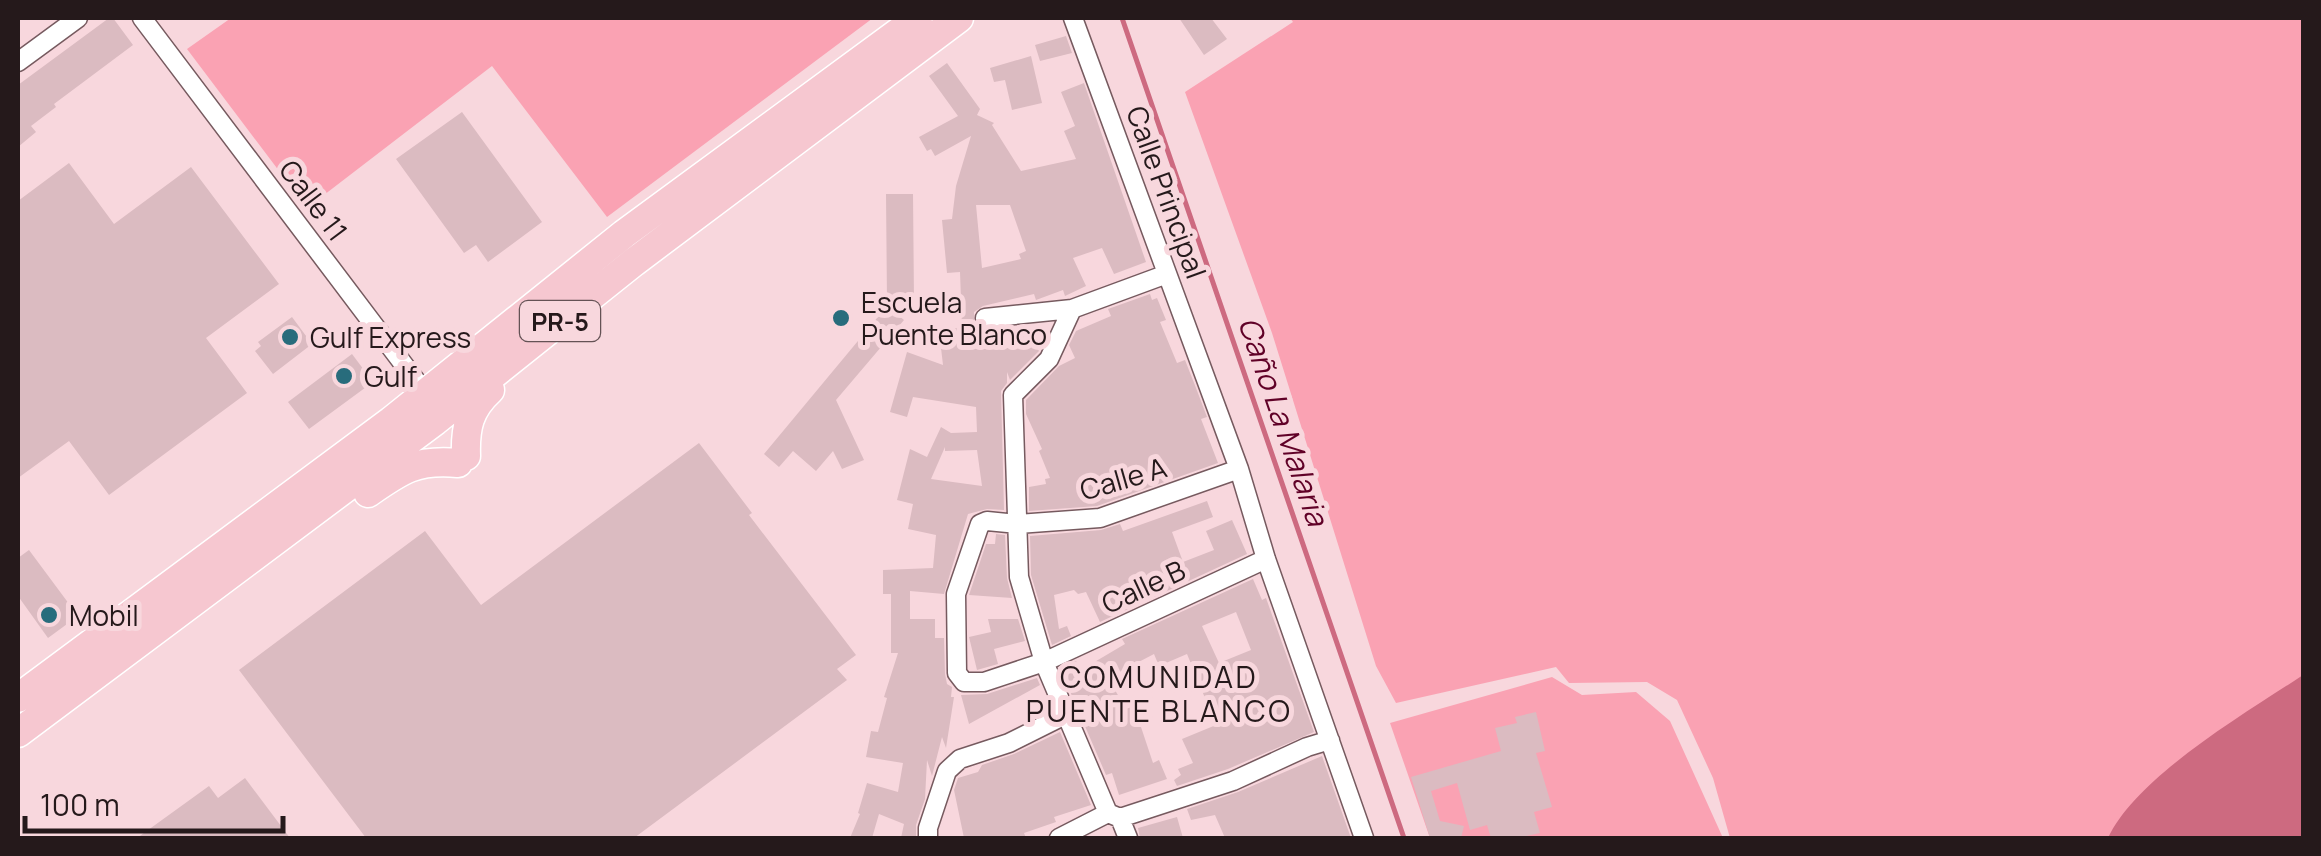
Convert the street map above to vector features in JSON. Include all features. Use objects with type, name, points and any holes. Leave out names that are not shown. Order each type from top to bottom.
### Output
[{"type":"main road","name":"PR-5","points":[[18,698],[426,394],[624,234],[918,18]]},
{"type":"main road","name":"PR-5","points":[[18,733],[434,421],[634,262],[959,18]]},
{"type":"main road","points":[[312,512],[330,520],[403,468],[421,462],[462,459],[471,414],[476,403],[500,382],[504,366]]},
{"type":"street","points":[[18,62],[78,18]]},
{"type":"street","name":"Calle 11","points":[[142,18],[426,394],[434,421]]},
{"type":"street","name":"Calle Principal","points":[[1073,18],[1239,470],[1266,559],[1364,838]]},
{"type":"street","points":[[986,318],[1072,309],[1167,274]]},
{"type":"street","points":[[1072,309],[1049,359],[1013,395],[1019,577],[1044,662],[1066,715],[1128,838]]},
{"type":"street","name":"Calle A","points":[[1044,662],[984,682],[964,682],[957,673],[956,594],[980,524],[1100,518],[1239,470]]},
{"type":"street","name":"Calle B","points":[[1044,662],[1266,559]]},
{"type":"street","points":[[928,838],[948,770],[960,759],[1009,744],[1066,715]]},
{"type":"street","points":[[1059,838],[1114,815],[1233,782],[1330,740]]},
{"type":"shaded area","points":[[231,18],[873,18],[607,217],[492,66],[307,208],[187,49]]},
{"type":"shaded area","points":[[1290,18],[2303,18],[2303,838],[1730,838],[1713,778],[1677,700],[1647,682],[1569,683],[1556,667],[1396,703],[1376,666],[1272,333],[1185,92],[1293,22]]},
{"type":"shaded area","points":[[2303,675],[2303,838],[2108,838],[2122,815],[2167,769]]},
{"type":"shaded area","points":[[1552,677],[1582,695],[1636,692],[1670,721],[1723,838],[1430,838],[1390,723]]},
{"type":"building","points":[[109,18],[133,45],[54,104],[56,107],[31,126],[36,132],[18,147],[18,85]]},
{"type":"building","points":[[1179,18],[1211,18],[1227,39],[1204,55]]},
{"type":"building","points":[[1066,36],[1072,53],[1040,61],[1035,45]]},
{"type":"building","points":[[1031,56],[1042,103],[1012,110],[1005,80],[994,82],[990,68]]},
{"type":"building","points":[[947,63],[980,109],[977,115],[994,123],[1021,171],[1076,159],[1064,131],[1075,126],[1061,92],[1084,83],[1146,262],[1114,274],[1102,248],[1073,258],[1086,286],[1065,296],[1063,290],[1036,300],[1034,294],[983,306],[974,312],[974,324],[981,330],[1005,329],[1005,333],[1025,326],[1039,351],[1010,380],[1007,372],[1007,383],[1001,391],[1004,510],[968,514],[944,594],[910,591],[910,619],[935,619],[935,638],[944,638],[945,674],[954,697],[946,748],[942,737],[932,776],[927,760],[925,799],[916,838],[901,838],[904,824],[879,814],[872,838],[850,838],[867,783],[898,792],[903,763],[866,757],[871,731],[878,732],[898,653],[891,653],[891,594],[883,594],[883,570],[933,568],[936,535],[908,529],[913,504],[897,500],[910,449],[927,457],[941,427],[951,433],[977,432],[976,407],[913,397],[907,417],[890,412],[907,352],[943,365],[939,331],[962,327],[960,272],[947,273],[942,220],[952,219],[956,186],[971,136],[935,156],[931,149],[927,151],[919,137],[958,116],[929,76]],"holes":[[[976,205],[1010,205],[1026,251],[1019,254],[1021,259],[982,268]],[[945,447],[945,451],[977,450],[982,486],[931,479]]]},
{"type":"building","points":[[462,112],[542,222],[488,262],[476,245],[464,253],[396,159]]},
{"type":"building","points":[[69,163],[114,224],[191,167],[279,284],[206,338],[247,393],[109,495],[69,441],[18,478],[18,201]]},
{"type":"building","points":[[886,194],[913,194],[914,301],[887,301]]},
{"type":"building","points":[[1150,294],[1152,300],[1157,298],[1166,320],[1160,322],[1177,363],[1185,360],[1207,417],[1201,419],[1218,463],[1097,506],[1029,511],[1029,487],[1046,484],[1045,479],[1050,478],[1026,414],[1026,400],[1059,366],[1075,358],[1069,345],[1076,331],[1111,316],[1108,309]]},
{"type":"building","points":[[887,306],[904,320],[836,400],[864,460],[842,469],[833,451],[816,471],[793,451],[779,467],[764,454]]},
{"type":"building","points":[[292,317],[312,344],[273,374],[255,351],[261,346],[258,342]]},
{"type":"building","points":[[352,354],[373,382],[309,429],[288,402]]},
{"type":"building","points":[[699,443],[856,655],[837,669],[847,680],[634,838],[366,838],[239,670],[425,531],[481,605]]},
{"type":"building","points":[[1207,501],[1213,517],[1172,532],[1183,562],[1214,550],[1206,531],[1232,520],[1247,554],[1100,622],[1086,592],[1078,594],[1074,590],[1054,595],[1059,629],[1067,626],[1071,636],[1052,645],[1031,575],[1030,536],[1101,530],[1120,524],[1123,531]]},
{"type":"building","points":[[996,534],[1005,535],[1012,598],[969,595],[986,544],[995,544]]},
{"type":"building","points":[[29,550],[78,616],[48,638],[18,596],[18,558]]},
{"type":"building","points":[[1253,579],[1262,600],[1266,598],[1314,732],[1177,786],[1174,780],[1181,775],[1178,769],[1193,763],[1182,739],[1216,725],[1187,654],[1159,666],[1154,654],[1108,678],[1126,709],[1134,706],[1153,763],[1159,760],[1167,779],[1119,795],[1112,773],[1106,775],[1060,668],[1076,661],[1081,670],[1125,644],[1122,639]],"holes":[[[1236,612],[1251,650],[1219,663],[1202,626]]]},
{"type":"building","points":[[988,619],[1018,619],[1025,641],[994,649],[998,664],[977,670],[969,637],[991,632]]},
{"type":"building","points":[[1037,678],[1040,685],[969,724],[961,695],[987,694]]},
{"type":"building","points":[[1536,712],[1545,751],[1536,753],[1552,807],[1534,812],[1540,833],[1491,838],[1487,825],[1470,830],[1457,783],[1431,791],[1440,821],[1464,826],[1461,838],[1430,838],[1411,777],[1501,751],[1495,728],[1517,723],[1515,717]]},
{"type":"building","points":[[1060,732],[1091,805],[1054,817],[1056,822],[1024,833],[1026,838],[964,838],[954,790],[958,778]]},
{"type":"building","points":[[1322,756],[1351,838],[1225,838],[1215,815],[1191,820],[1187,809]]},
{"type":"building","points":[[245,778],[290,838],[137,838],[209,786],[218,798]]},
{"type":"building","points":[[1177,817],[1183,838],[1140,838],[1138,828]]},
{"type":"waterway","name":"Caño La Malaria","points":[[1122,18],[1404,838]]},
{"type":"place","name":"Escuela Puente Blanco","points":[[841,318]]},
{"type":"place","name":"Gulf Express","points":[[290,337]]},
{"type":"place","name":"Gulf","points":[[344,376]]},
{"type":"place","name":"Mobil","points":[[49,615]]},
{"type":"district","name":"COMUNIDAD PUENTE BLANCO","points":[[1159,693]]}]
